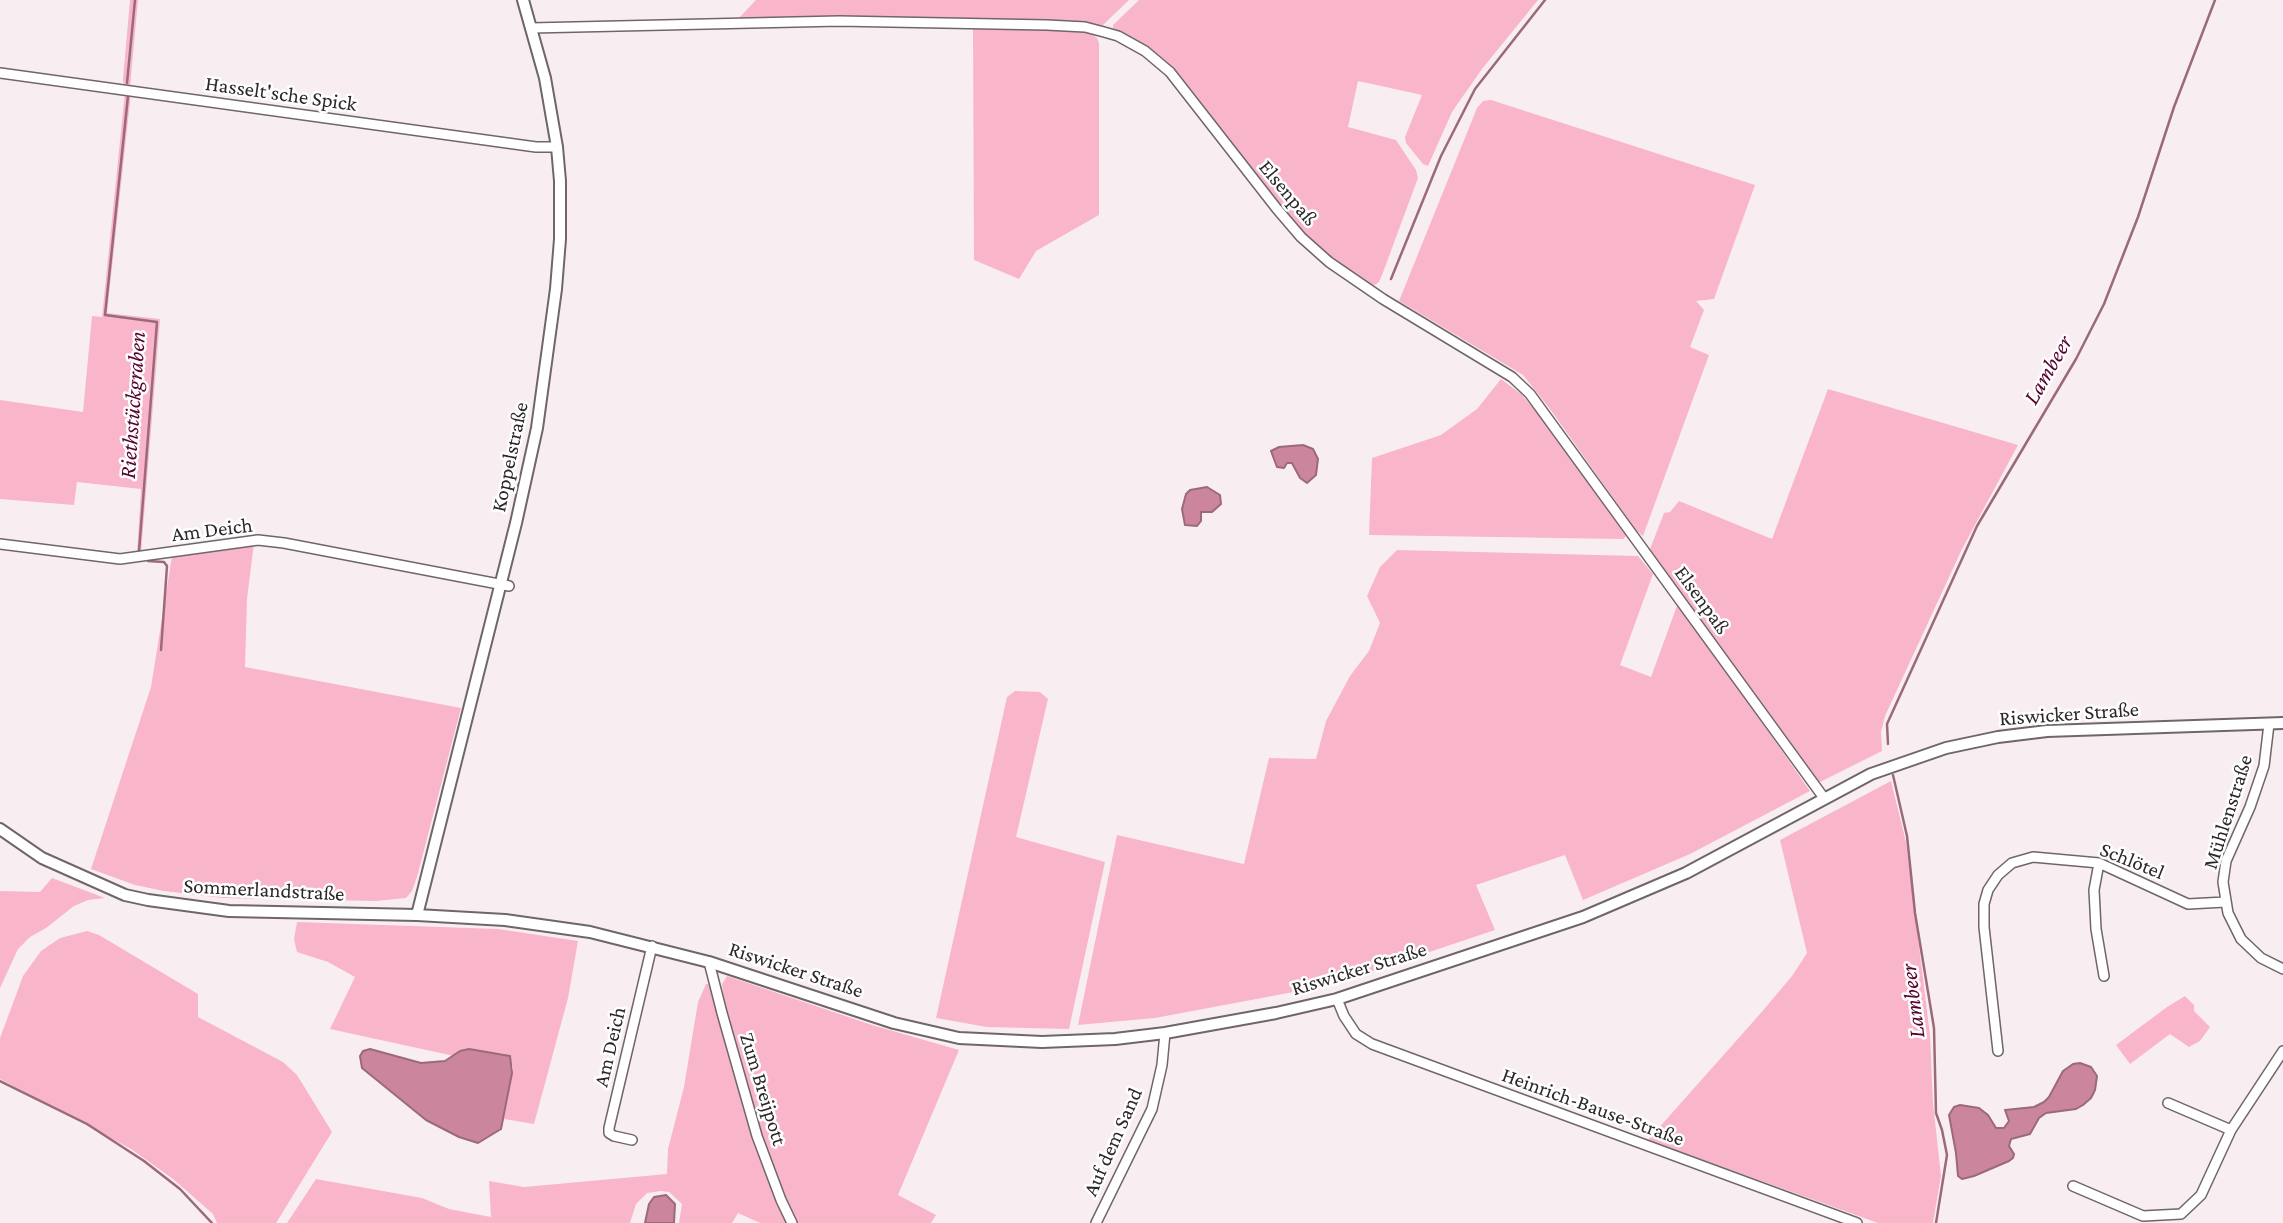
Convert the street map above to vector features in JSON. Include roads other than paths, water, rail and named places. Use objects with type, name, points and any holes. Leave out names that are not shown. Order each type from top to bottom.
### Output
[{"type":"street","name":"Koppelstraße","points":[[417,915],[505,585],[537,428],[546,368],[560,239],[561,181],[545,78],[523,0]]},
{"type":"street","name":"Elsenpaß","points":[[531,28],[839,22],[1047,25],[1085,27],[1104,32],[1118,36],[1145,51],[1170,72],[1276,209],[1320,254],[1383,299],[1512,377],[1530,394],[1824,798]]},
{"type":"street","name":"Hasselt'sche Spick","points":[[0,73],[536,147],[557,147]]},
{"type":"street","name":"Am Deich","points":[[0,544],[120,559],[258,540],[505,585]]},
{"type":"street","name":"Riswicker Straße","points":[[417,915],[505,920],[590,932],[652,946],[709,962],[894,1024],[960,1038],[1042,1042],[1115,1039],[1165,1033],[1337,999],[1583,917],[1686,873],[1871,775],[1934,752],[1998,737],[2048,730],[2283,723]]},
{"type":"street","name":"Mühlenstraße","points":[[2269,724],[2264,766],[2226,862],[2223,882],[2228,913],[2241,939],[2261,958],[2283,969]]},
{"type":"street","name":"Sommerlandstraße","points":[[0,828],[42,858],[125,895],[148,900],[229,911],[417,915]]},
{"type":"street","name":"Schlötel","points":[[1998,1051],[1984,927],[1984,904],[1988,890],[1998,875],[2012,863],[2033,857],[2099,863],[2188,904],[2225,902]]},
{"type":"street","points":[[2099,863],[2094,890],[2096,929],[2104,976]]},
{"type":"street","name":"Am Deich","points":[[632,1140],[614,1136],[609,1133],[609,1128],[652,946]]},
{"type":"street","name":"Zum Breijpott","points":[[709,962],[757,1136],[792,1223]]},
{"type":"street","name":"Heinrich-Bause-Straße","points":[[1337,999],[1356,1034],[1372,1044],[1857,1223]]},
{"type":"street","name":"Auf dem Sand","points":[[1096,1223],[1152,1109],[1162,1065],[1165,1033]]},
{"type":"street","points":[[2073,1186],[2143,1216],[2181,1214],[2201,1195],[2231,1130],[2283,1051]]},
{"type":"street","points":[[2168,1103],[2231,1130]]},
{"type":"waterway","name":"Riethstückgraben","points":[[127,83],[135,0]]},
{"type":"waterway","points":[[1391,279],[1441,156],[1475,89],[1545,0]]},
{"type":"waterway","name":"Lambeer","points":[[1888,744],[1887,724],[1977,526],[2076,359],[2104,304],[2215,0]]},
{"type":"waterway","name":"Riethstückgraben","points":[[128,96],[105,315],[157,322],[139,551]]},
{"type":"waterway","name":"Riethstückgraben","points":[[148,561],[164,562],[167,566],[161,650]]},
{"type":"waterway","name":"Lambeer","points":[[1893,775],[1907,836],[1915,913],[1934,1028],[1936,1113],[1947,1155],[1936,1223]]},
{"type":"waterway","points":[[0,1081],[87,1124],[144,1161],[180,1189],[212,1223]]}]
